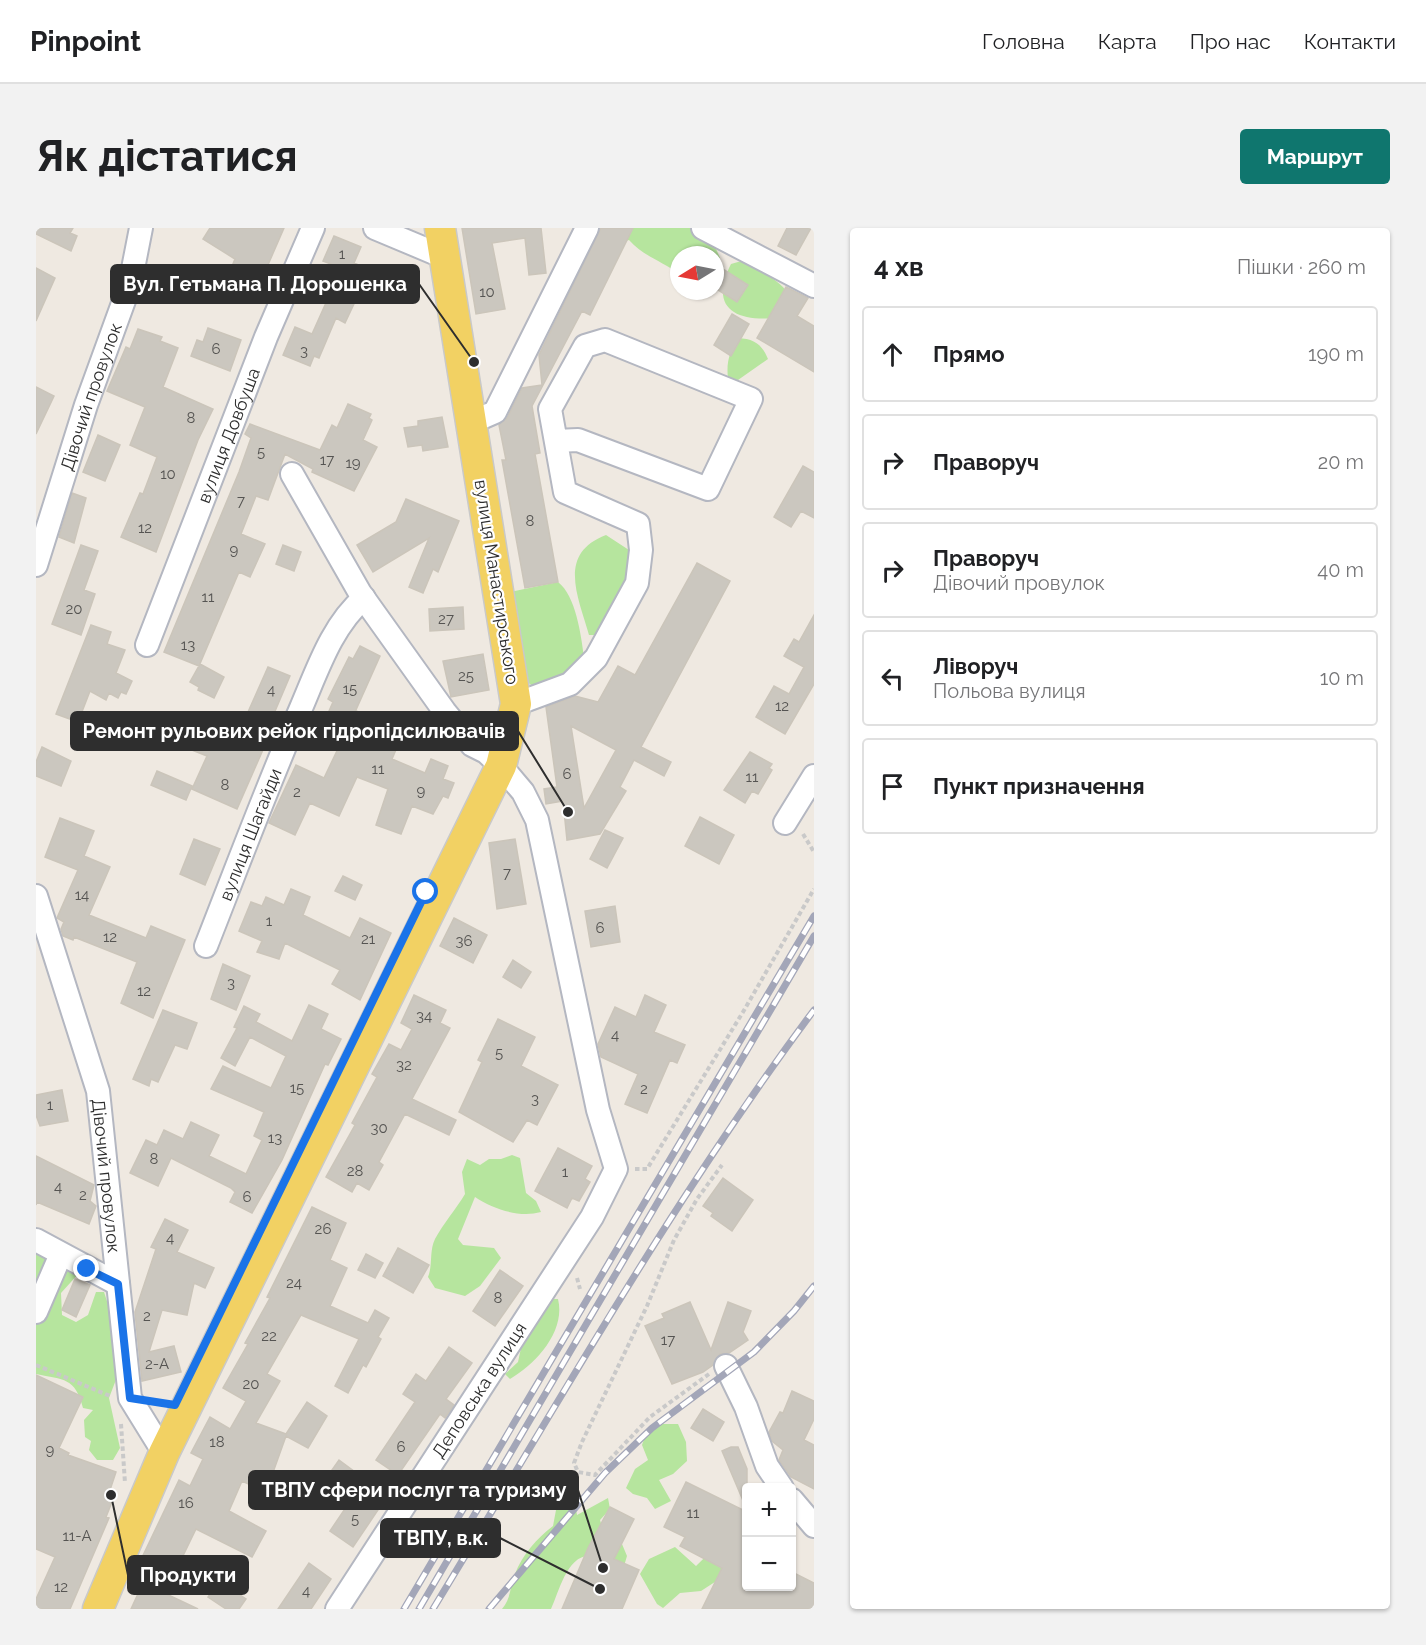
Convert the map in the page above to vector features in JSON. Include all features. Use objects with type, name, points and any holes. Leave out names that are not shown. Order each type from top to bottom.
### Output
[{"type":"main road","name":"вулиця Манастирського","points":[[98,1609],[164,1453],[501,766],[516,704],[442,242]]},
{"type":"street","name":"Дівочий провулок","points":[[36,565],[86,405],[130,284],[141,228]]},
{"type":"street","name":"вулиця Довбуша","points":[[147,645],[266,337],[313,228]]},
{"type":"street","points":[[375,228],[442,242]]},
{"type":"street","points":[[472,422],[495,412],[587,228]]},
{"type":"street","points":[[716,231],[814,285]]},
{"type":"street","points":[[516,704],[570,684],[596,658],[637,583],[641,550],[638,524],[565,492],[550,409],[585,346],[605,340],[751,399],[708,489],[578,440],[556,441]]},
{"type":"street","points":[[292,474],[364,598],[472,745],[486,752],[523,792],[537,820],[598,1110],[616,1169]]},
{"type":"street","name":"вулиця Шагайди","points":[[206,946],[276,765],[322,660],[348,611],[364,598]]},
{"type":"street","points":[[785,824],[814,776]]},
{"type":"street","name":"Дівочий провулок","points":[[36,896],[43,943],[98,1091],[118,1284],[124,1399],[164,1453]]},
{"type":"street","name":"Деповська вулиця","points":[[337,1609],[592,1217],[616,1169]]},
{"type":"street","points":[[36,1240],[118,1284]]},
{"type":"street","points":[[36,1312],[61,1254]]},
{"type":"street","points":[[726,1366],[746,1407],[766,1466],[778,1483]]},
{"type":"street","points":[[796,1505],[814,1526]]},
{"type":"path","points":[[616,1169],[647,1169],[814,889]]},
{"type":"path","points":[[689,1101],[694,1106]]},
{"type":"path","points":[[722,1165],[697,1199],[674,1240],[647,1306],[573,1463],[579,1472],[595,1475],[650,1417],[703,1376],[726,1366]]},
{"type":"path","points":[[36,1365],[124,1399],[126,1494]]},
{"type":"green space","points":[[606,228],[707,228],[715,246],[670,246],[670,267],[640,250],[629,240],[615,244]]},
{"type":"green space","points":[[745,260],[774,279],[789,294],[776,318],[748,317],[730,309],[724,301],[724,285],[731,264]]},
{"type":"green space","points":[[738,338],[757,343],[768,359],[738,380],[728,378],[728,367],[729,357]]},
{"type":"green space","points":[[606,535],[632,552],[634,565],[597,635],[589,635],[577,592],[576,565],[581,553],[591,543]]},
{"type":"green space","points":[[558,582],[564,588],[573,606],[584,657],[564,678],[534,687],[526,681],[510,592]]},
{"type":"green space","points":[[512,1155],[520,1158],[526,1193],[536,1201],[541,1212],[524,1214],[506,1211],[475,1197],[458,1239],[463,1245],[494,1248],[501,1258],[480,1286],[465,1296],[435,1288],[428,1277],[433,1244],[465,1194],[462,1172],[467,1159],[480,1165],[489,1159],[501,1159]]},
{"type":"green space","points":[[36,1247],[80,1272],[61,1293],[62,1315],[76,1322],[88,1315],[96,1292],[104,1292],[114,1323],[117,1377],[109,1398],[120,1448],[113,1460],[97,1460],[89,1450],[91,1441],[85,1437],[84,1420],[93,1410],[83,1408],[72,1385],[61,1379],[36,1374]]},
{"type":"green space","points":[[547,1299],[558,1299],[558,1323],[553,1334],[539,1356],[510,1379],[505,1374],[518,1362],[521,1348]]},
{"type":"green space","points":[[663,1424],[678,1424],[686,1442],[687,1461],[673,1474],[659,1480],[671,1501],[655,1509],[647,1498],[633,1494],[626,1488],[635,1469],[648,1460],[642,1445],[647,1431]]},
{"type":"green space","points":[[561,1486],[572,1486],[577,1515],[608,1498],[610,1509],[600,1520],[605,1537],[622,1544],[627,1556],[624,1566],[592,1556],[583,1557],[570,1567],[565,1575],[551,1609],[502,1609],[522,1560],[536,1541],[553,1526],[556,1510],[548,1498]]},
{"type":"green space","points":[[738,1525],[721,1578],[701,1591],[680,1593],[663,1608],[657,1604],[640,1574],[649,1559],[675,1547],[696,1566]]},
{"type":"building","points":[[36,228],[73,228],[70,233],[77,236],[71,251],[36,234]]},
{"type":"building","points":[[210,228],[284,228],[264,274],[266,275],[255,303],[222,290],[235,259],[203,239]]},
{"type":"building","points":[[462,228],[541,228],[546,273],[529,275],[525,238],[492,243],[505,309],[476,314]]},
{"type":"building","points":[[601,228],[633,228],[590,315],[582,311],[532,406],[540,453],[535,454],[558,582],[525,588],[502,460],[506,460],[499,425],[507,418],[522,388],[542,385],[539,355]]},
{"type":"building","points":[[787,228],[811,228],[796,255],[778,246]]},
{"type":"building","points":[[334,236],[361,247],[354,263],[370,270],[345,323],[336,318],[319,358],[314,356],[310,366],[283,355],[295,327],[312,334],[338,276],[329,272],[331,264],[323,261]]},
{"type":"building","points":[[36,268],[55,278],[36,321]]},
{"type":"building","points":[[724,270],[748,285],[737,302],[724,294]]},
{"type":"building","points":[[786,287],[808,298],[797,316],[814,326],[814,372],[757,338]]},
{"type":"building","points":[[732,314],[749,324],[731,356],[714,345]]},
{"type":"building","points":[[208,328],[241,340],[230,371],[191,356],[197,340],[203,342]]},
{"type":"building","points":[[138,329],[162,337],[160,341],[178,348],[163,387],[213,409],[198,440],[156,552],[121,537],[140,493],[143,494],[157,457],[130,445],[145,407],[107,391],[126,347],[130,349]]},
{"type":"building","points":[[36,387],[54,396],[36,434]]},
{"type":"building","points":[[348,404],[371,414],[369,418],[372,420],[363,440],[377,447],[354,491],[312,472],[313,469],[285,454],[268,500],[256,496],[241,534],[265,544],[250,577],[239,572],[199,666],[164,652],[239,472],[251,438],[245,434],[250,424],[320,450],[332,425],[337,428]]},
{"type":"building","points":[[442,417],[448,447],[423,451],[422,445],[408,447],[404,428],[418,426],[418,421]]},
{"type":"building","points":[[98,435],[120,445],[105,481],[83,472]]},
{"type":"building","points":[[803,466],[814,472],[814,518],[801,511],[791,527],[774,517]]},
{"type":"building","points":[[72,493],[86,498],[74,543],[59,537]]},
{"type":"building","points":[[406,499],[459,521],[438,572],[433,569],[423,593],[409,587],[429,538],[373,572],[357,545],[396,522]]},
{"type":"building","points":[[81,545],[98,551],[84,590],[95,594],[81,635],[52,624]]},
{"type":"building","points":[[283,545],[301,552],[294,571],[276,564]]},
{"type":"building","points":[[697,563],[730,581],[641,747],[671,762],[664,776],[634,760],[620,787],[626,791],[600,834],[567,840],[563,801],[546,804],[544,789],[557,787],[546,707],[575,696],[598,702],[618,666],[635,675]],"holes":[[[571,726],[616,750],[584,808]]]},
{"type":"building","points":[[463,607],[464,629],[430,631],[429,609]]},
{"type":"building","points":[[814,615],[814,684],[785,734],[756,717],[774,686],[789,694],[804,667],[784,656],[794,639],[799,642]]},
{"type":"building","points":[[91,625],[111,632],[107,644],[125,650],[116,673],[132,681],[126,694],[121,692],[118,698],[109,693],[106,700],[90,691],[78,722],[56,714]]},
{"type":"building","points":[[360,646],[380,656],[351,721],[329,711],[333,702],[328,699],[349,657],[353,659]]},
{"type":"building","points":[[483,654],[489,690],[451,697],[443,661]]},
{"type":"building","points":[[200,664],[224,677],[214,698],[198,690],[199,687],[190,682]]},
{"type":"building","points":[[268,667],[290,676],[267,730],[270,731],[269,736],[237,809],[192,789],[207,756],[187,748],[193,732],[227,746],[238,718],[244,721]]},
{"type":"building","points":[[356,711],[373,718],[367,732],[398,745],[392,759],[425,773],[431,759],[448,766],[443,779],[454,783],[448,798],[443,796],[433,814],[412,806],[401,834],[376,825],[388,789],[357,777],[339,816],[310,803],[295,835],[269,823],[296,765],[324,778]]},
{"type":"building","points":[[42,747],[71,761],[61,786],[36,776],[36,762]]},
{"type":"building","points":[[750,752],[772,764],[769,768],[772,770],[758,794],[752,791],[745,803],[724,790]]},
{"type":"building","points":[[157,771],[192,786],[186,800],[151,785]]},
{"type":"building","points":[[700,817],[734,835],[719,864],[685,846]]},
{"type":"building","points":[[60,818],[94,831],[84,856],[110,867],[89,915],[146,938],[151,926],[185,940],[153,1018],[121,1003],[137,962],[74,937],[73,940],[63,936],[61,929],[64,922],[57,918],[78,870],[45,857]]},
{"type":"building","points":[[605,830],[623,838],[607,868],[590,859]]},
{"type":"building","points":[[194,839],[220,849],[205,885],[180,874]]},
{"type":"building","points":[[515,839],[526,904],[497,909],[489,843]]},
{"type":"building","points":[[343,876],[362,885],[355,900],[335,891]]},
{"type":"building","points":[[291,889],[310,897],[303,915],[350,938],[360,918],[391,933],[360,1000],[332,984],[340,970],[285,943],[279,959],[257,952],[262,941],[239,931],[251,902],[262,906],[266,897],[284,905]]},
{"type":"building","points":[[615,906],[620,942],[591,947],[585,911]]},
{"type":"building","points":[[454,918],[487,935],[473,963],[440,946]]},
{"type":"building","points":[[513,960],[531,972],[521,988],[503,977]]},
{"type":"building","points":[[223,964],[250,976],[236,1010],[211,999]]},
{"type":"building","points":[[414,995],[446,1010],[440,1023],[450,1028],[412,1099],[456,1120],[449,1135],[405,1114],[379,1162],[383,1165],[369,1190],[357,1183],[352,1192],[326,1177],[355,1125],[352,1123],[377,1077],[372,1074],[389,1044],[401,1050],[412,1029],[401,1023]]},
{"type":"building","points":[[645,995],[666,1005],[654,1032],[685,1045],[677,1063],[670,1060],[647,1113],[625,1104],[638,1074],[601,1057],[598,1044],[615,1007],[636,1017]]},
{"type":"building","points":[[309,1005],[328,1014],[321,1029],[341,1039],[328,1065],[325,1064],[282,1160],[252,1213],[230,1202],[235,1192],[231,1188],[171,1158],[158,1186],[130,1173],[146,1140],[157,1145],[164,1130],[183,1139],[191,1122],[219,1135],[209,1156],[246,1174],[262,1140],[254,1136],[264,1112],[211,1089],[223,1066],[271,1088],[286,1056],[250,1037],[235,1066],[221,1058],[237,1028],[234,1027],[244,1006],[260,1014],[256,1022],[292,1041]]},
{"type":"building","points":[[163,1010],[197,1023],[187,1049],[175,1045],[158,1082],[151,1079],[149,1086],[133,1079]]},
{"type":"building","points":[[498,1019],[535,1037],[521,1066],[558,1085],[537,1125],[527,1120],[513,1142],[459,1112],[482,1062],[478,1060]]},
{"type":"building","points":[[62,1090],[68,1121],[40,1126],[36,1115],[36,1095]]},
{"type":"building","points":[[558,1148],[592,1166],[585,1179],[590,1182],[579,1201],[572,1198],[567,1208],[535,1191]]},
{"type":"building","points":[[36,1156],[94,1185],[90,1201],[96,1206],[89,1224],[37,1202],[36,1205]]},
{"type":"building","points":[[723,1178],[753,1200],[732,1231],[711,1216],[713,1213],[703,1206]]},
{"type":"building","points":[[312,1207],[346,1223],[330,1260],[347,1268],[330,1306],[368,1323],[375,1310],[389,1318],[378,1337],[381,1339],[366,1367],[363,1365],[348,1393],[335,1386],[359,1339],[301,1315],[267,1374],[280,1381],[256,1423],[286,1434],[307,1402],[327,1416],[308,1448],[286,1436],[266,1492],[242,1481],[229,1511],[266,1531],[252,1557],[196,1529],[179,1564],[165,1557],[157,1575],[138,1566],[179,1480],[190,1486],[203,1459],[191,1453],[210,1417],[230,1429],[246,1401],[223,1388],[248,1344],[245,1343],[270,1298],[267,1297]]},
{"type":"building","points":[[165,1219],[188,1230],[177,1252],[214,1268],[205,1288],[194,1283],[187,1315],[162,1310],[149,1352],[174,1346],[181,1372],[142,1381],[135,1312],[156,1249],[151,1247]]},
{"type":"building","points":[[398,1248],[429,1265],[413,1293],[383,1276]]},
{"type":"building","points":[[366,1254],[383,1263],[375,1278],[358,1270]]},
{"type":"building","points":[[500,1270],[523,1286],[495,1326],[473,1311]]},
{"type":"building","points":[[75,1279],[90,1285],[76,1317],[62,1310]]},
{"type":"building","points":[[690,1302],[711,1350],[728,1302],[751,1311],[743,1332],[748,1340],[729,1353],[720,1354],[713,1365],[703,1372],[672,1384],[645,1326],[664,1318],[662,1314]]},
{"type":"building","points":[[449,1347],[472,1363],[446,1399],[454,1405],[445,1418],[440,1414],[398,1475],[376,1460],[415,1402],[403,1394],[416,1374],[426,1381]]},
{"type":"building","points":[[36,1375],[83,1397],[59,1448],[69,1453],[68,1455],[116,1472],[110,1490],[116,1492],[106,1517],[109,1518],[70,1609],[36,1609],[36,1599],[55,1557],[36,1549]]},
{"type":"building","points":[[792,1391],[814,1401],[814,1419],[804,1440],[814,1445],[814,1489],[791,1477],[779,1460],[783,1450],[772,1441],[769,1432],[780,1412],[783,1413]]},
{"type":"building","points":[[703,1409],[724,1422],[713,1441],[691,1428]]},
{"type":"building","points":[[738,1447],[747,1469],[747,1483],[742,1483],[742,1498],[722,1451]]},
{"type":"building","points":[[339,1460],[355,1472],[344,1488],[327,1477]]},
{"type":"building","points":[[686,1482],[742,1510],[742,1591],[796,1591],[796,1574],[814,1583],[814,1609],[702,1609],[722,1568],[680,1546],[685,1537],[664,1527]]},
{"type":"building","points":[[357,1491],[380,1507],[353,1547],[330,1531]]},
{"type":"building","points":[[610,1507],[634,1519],[614,1559],[639,1570],[622,1609],[562,1609],[588,1548]]},
{"type":"building","points":[[309,1563],[331,1579],[311,1609],[278,1609]]},
{"type":"building","points":[[219,1581],[246,1599],[239,1609],[226,1609],[208,1597]]},
{"type":"building","points":[[143,1583],[198,1609],[131,1609]]},
{"type":"railway","points":[[404,1609],[814,916]]},
{"type":"railway","points":[[419,1609],[814,936]]},
{"type":"railway","points":[[433,1609],[663,1230],[762,1082],[814,1010]]},
{"type":"railway","points":[[489,1609],[605,1473],[652,1428],[754,1352],[794,1311],[814,1286]]},
{"type":"place","name":"Вул. Гетьмана П. Дорошенка","points":[[474,362]]},
{"type":"place","name":"Ремонт рульових рейок гідропідсилювачів","points":[[568,812]]},
{"type":"place","name":"Продукти","points":[[111,1495]]},
{"type":"place","name":"ТВПУ сфери послуг та туризму","points":[[603,1568]]},
{"type":"place","name":"ТВПУ, в.к.","points":[[600,1589]]},
{"type":"route","points":[[87,1269],[118,1284],[130,1398],[175,1405],[426,892]]}]
